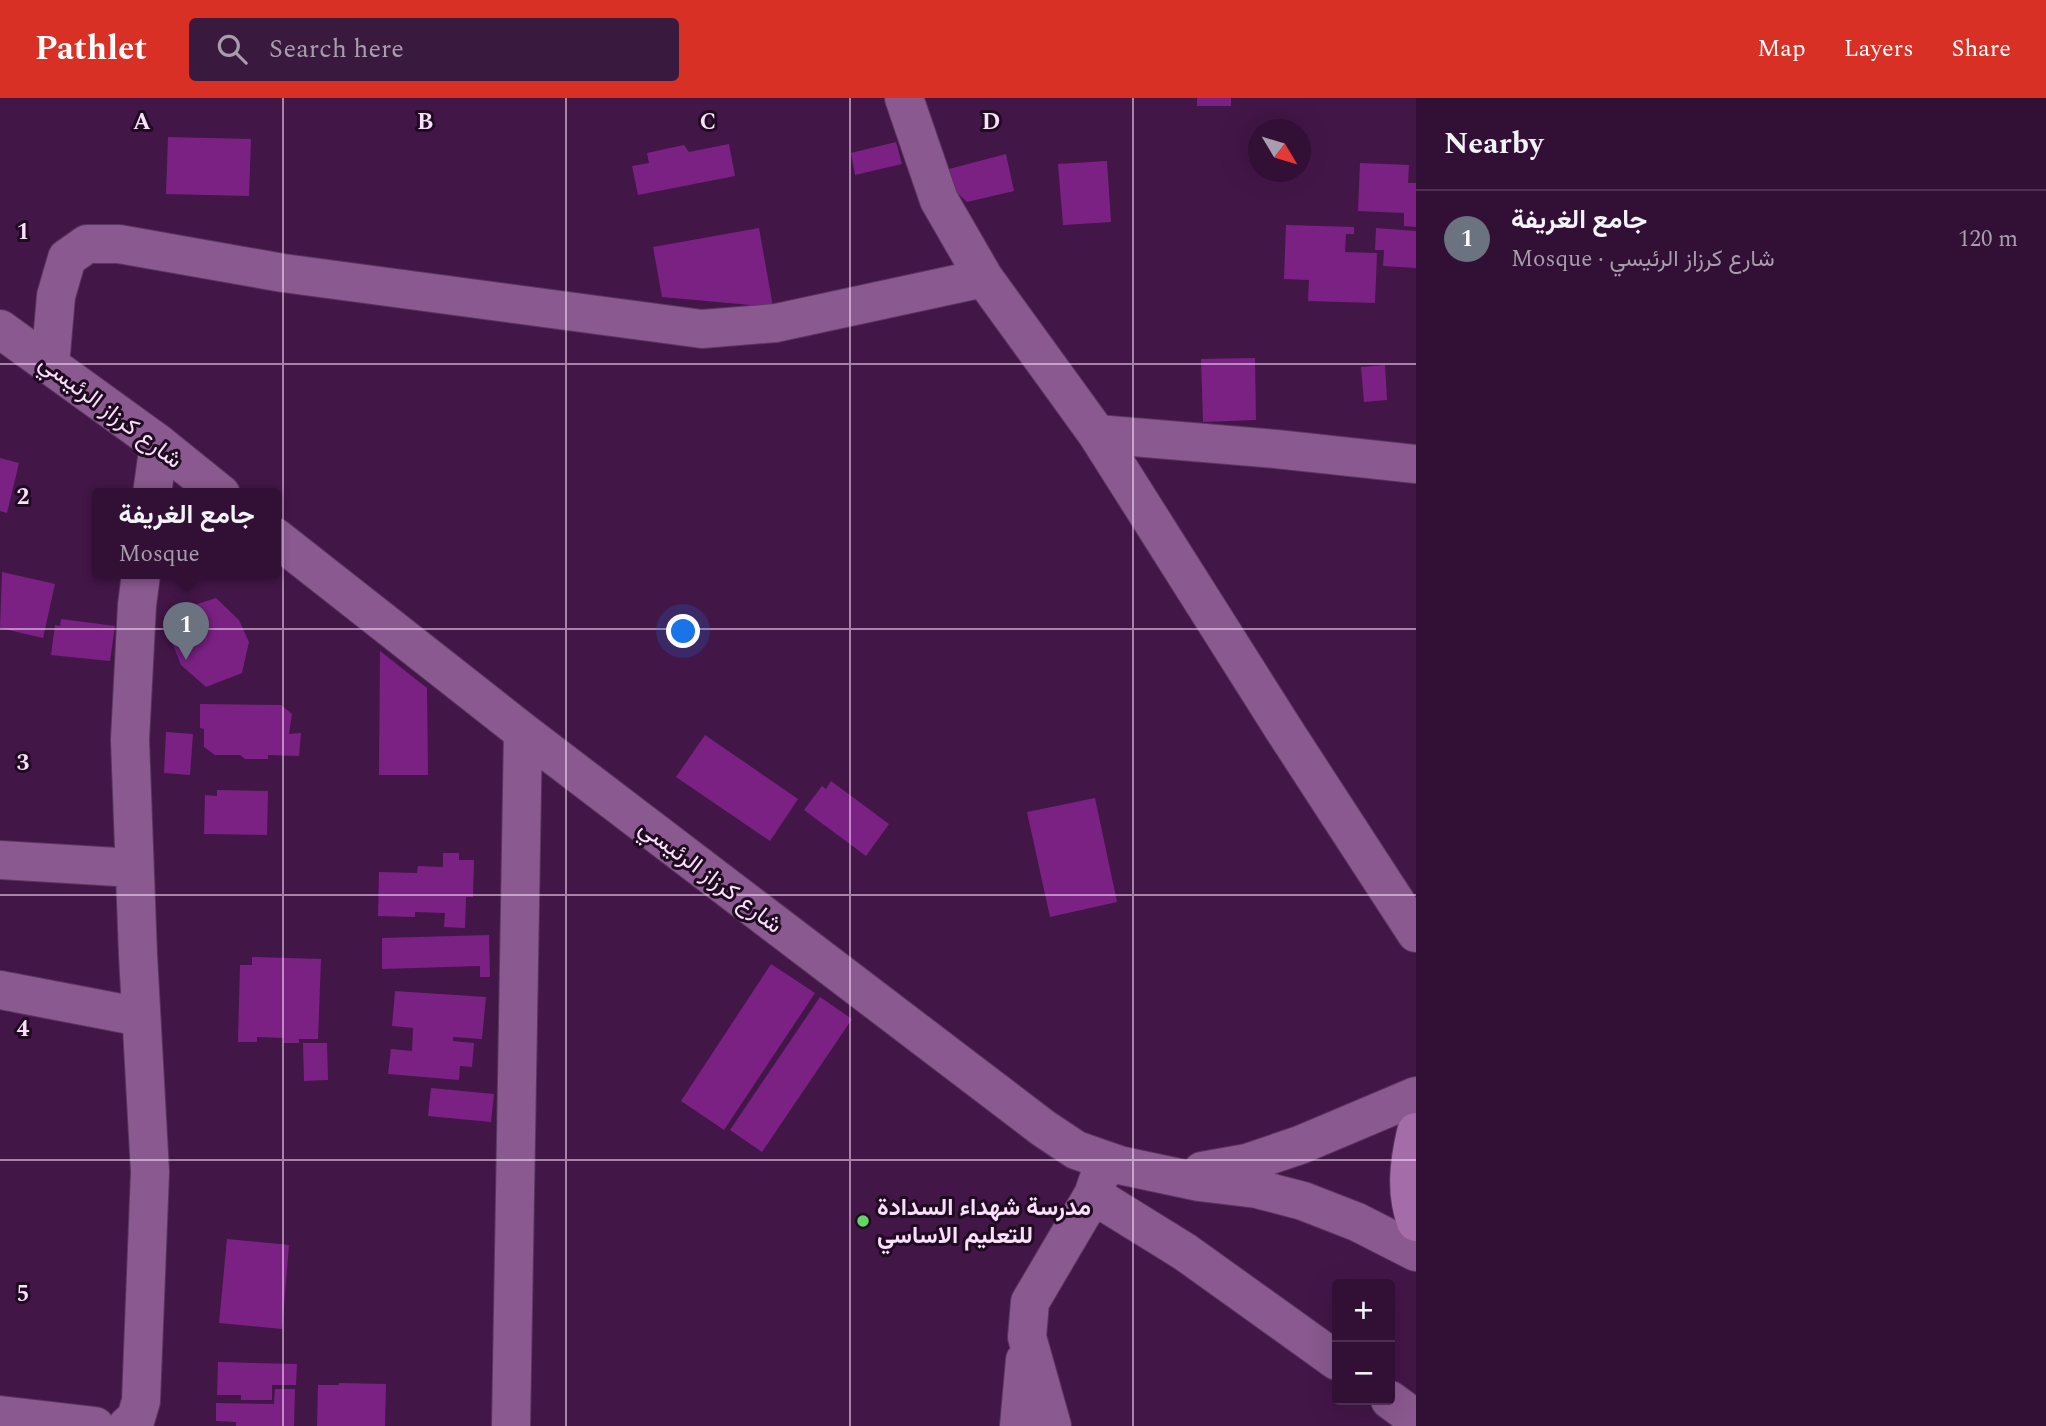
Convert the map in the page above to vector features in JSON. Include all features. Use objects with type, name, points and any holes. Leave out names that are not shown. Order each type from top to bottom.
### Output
[{"type":"main road","points":[[1416,1132],[1409,1158],[1408,1186],[1416,1222]]},
{"type":"street","points":[[904,98],[939,200],[984,278],[1097,434],[1416,933]]},
{"type":"street","points":[[50,365],[57,296],[66,258],[87,244],[118,244],[283,273],[702,329],[776,323],[984,278]]},
{"type":"street","name":"شارع كرزاز الرئيسي","points":[[0,329],[159,444],[214,488]]},
{"type":"street","points":[[1097,434],[1416,464]]},
{"type":"street","points":[[153,488],[159,444]]},
{"type":"street","name":"شارع كرزاز الرئيسي","points":[[281,542],[523,733],[1042,1128],[1076,1150],[1099,1178],[1168,1175],[1247,1163],[1300,1145],[1416,1096]]},
{"type":"street","points":[[127,1426],[136,1418],[141,1401],[150,1172],[130,740],[140,579]]},
{"type":"street","points":[[511,1426],[523,733]]},
{"type":"street","points":[[0,860],[134,868]]},
{"type":"street","points":[[0,990],[141,1017]]},
{"type":"street","name":"شارع كرزاز الرئيسي","points":[[1168,1175],[1257,1189],[1303,1202],[1357,1222],[1416,1252]]},
{"type":"street","points":[[1019,1426],[1030,1302],[1099,1178],[1185,1252],[1332,1357]]},
{"type":"street","points":[[1027,1337],[1052,1426]]},
{"type":"street","points":[[1395,1404],[1416,1419]]},
{"type":"street","points":[[0,1415],[46,1424],[95,1426]]},
{"type":"building","points":[[1197,98],[1231,98],[1231,106],[1197,106]]},
{"type":"building","points":[[168,137],[251,139],[249,196],[166,194]]},
{"type":"building","points":[[896,142],[902,164],[855,175],[851,153]]},
{"type":"building","points":[[729,144],[735,176],[638,195],[632,166],[649,163],[647,153],[684,145],[689,152]]},
{"type":"building","points":[[1006,154],[1014,191],[967,202],[953,189],[949,169]]},
{"type":"building","points":[[1107,161],[1111,222],[1063,225],[1058,164]]},
{"type":"building","points":[[1360,163],[1409,165],[1408,183],[1416,183],[1416,227],[1404,226],[1404,213],[1358,211]]},
{"type":"building","points":[[1286,225],[1354,227],[1354,234],[1346,234],[1345,252],[1377,253],[1375,303],[1308,301],[1309,280],[1284,279]]},
{"type":"building","points":[[759,228],[773,307],[662,297],[653,247]]},
{"type":"building","points":[[1376,228],[1416,231],[1416,268],[1383,266],[1384,250],[1375,250]]},
{"type":"building","points":[[1255,358],[1256,420],[1203,422],[1201,359]]},
{"type":"building","points":[[1385,365],[1387,400],[1364,402],[1361,367]]},
{"type":"building","points":[[0,458],[19,463],[7,513],[0,511]]},
{"type":"building","points":[[2,572],[55,584],[43,638],[0,628]]},
{"type":"building","points":[[216,598],[239,620],[249,642],[242,673],[206,687],[181,665],[170,637],[176,611]]},
{"type":"building","points":[[61,619],[115,626],[110,661],[51,655],[55,625],[60,626]]},
{"type":"building","points":[[380,651],[427,688],[428,775],[379,775]]},
{"type":"building","points":[[200,704],[281,705],[292,714],[289,734],[301,733],[299,756],[268,755],[268,759],[245,759],[240,755],[215,755],[204,747],[204,729],[200,728]]},
{"type":"building","points":[[166,732],[193,734],[190,775],[164,773]]},
{"type":"building","points":[[705,735],[798,799],[770,841],[676,777]]},
{"type":"building","points":[[831,781],[889,824],[866,856],[804,810],[822,786],[826,789]]},
{"type":"building","points":[[217,790],[268,791],[267,835],[204,834],[205,795],[217,796]]},
{"type":"building","points":[[1095,798],[1117,902],[1050,917],[1027,812]]},
{"type":"building","points":[[443,853],[459,853],[459,860],[474,860],[473,897],[466,897],[465,928],[444,927],[445,913],[415,912],[415,917],[378,916],[379,872],[417,873],[418,866],[443,867]]},
{"type":"building","points":[[489,935],[490,977],[480,977],[480,966],[382,969],[382,938]]},
{"type":"building","points":[[252,957],[321,959],[318,1039],[299,1039],[299,1043],[283,1043],[284,1038],[257,1037],[257,1042],[238,1042],[240,965],[252,965]]},
{"type":"building","points":[[771,964],[815,993],[724,1130],[681,1101]]},
{"type":"building","points":[[395,991],[486,997],[482,1039],[453,1037],[453,1041],[474,1043],[472,1067],[460,1066],[459,1080],[388,1074],[391,1049],[412,1051],[413,1028],[392,1026]]},
{"type":"building","points":[[820,997],[852,1019],[762,1152],[730,1130]]},
{"type":"building","points":[[303,1043],[327,1043],[328,1080],[304,1081]]},
{"type":"building","points":[[431,1088],[494,1094],[491,1122],[428,1116]]},
{"type":"building","points":[[227,1239],[289,1245],[282,1329],[219,1323]]},
{"type":"building","points":[[218,1362],[297,1364],[296,1385],[272,1385],[272,1400],[241,1400],[241,1395],[217,1395]]},
{"type":"building","points":[[386,1384],[385,1426],[317,1426],[318,1385]]},
{"type":"building","points":[[275,1389],[295,1389],[294,1426],[236,1426],[236,1422],[216,1421],[216,1403],[274,1404]]},
{"type":"place","name":"جامع الغريفة","points":[[186,660]]},
{"type":"place","name":"مدرسة شهداء السدادة للتعليم الاساسي","points":[[863,1221]]}]
